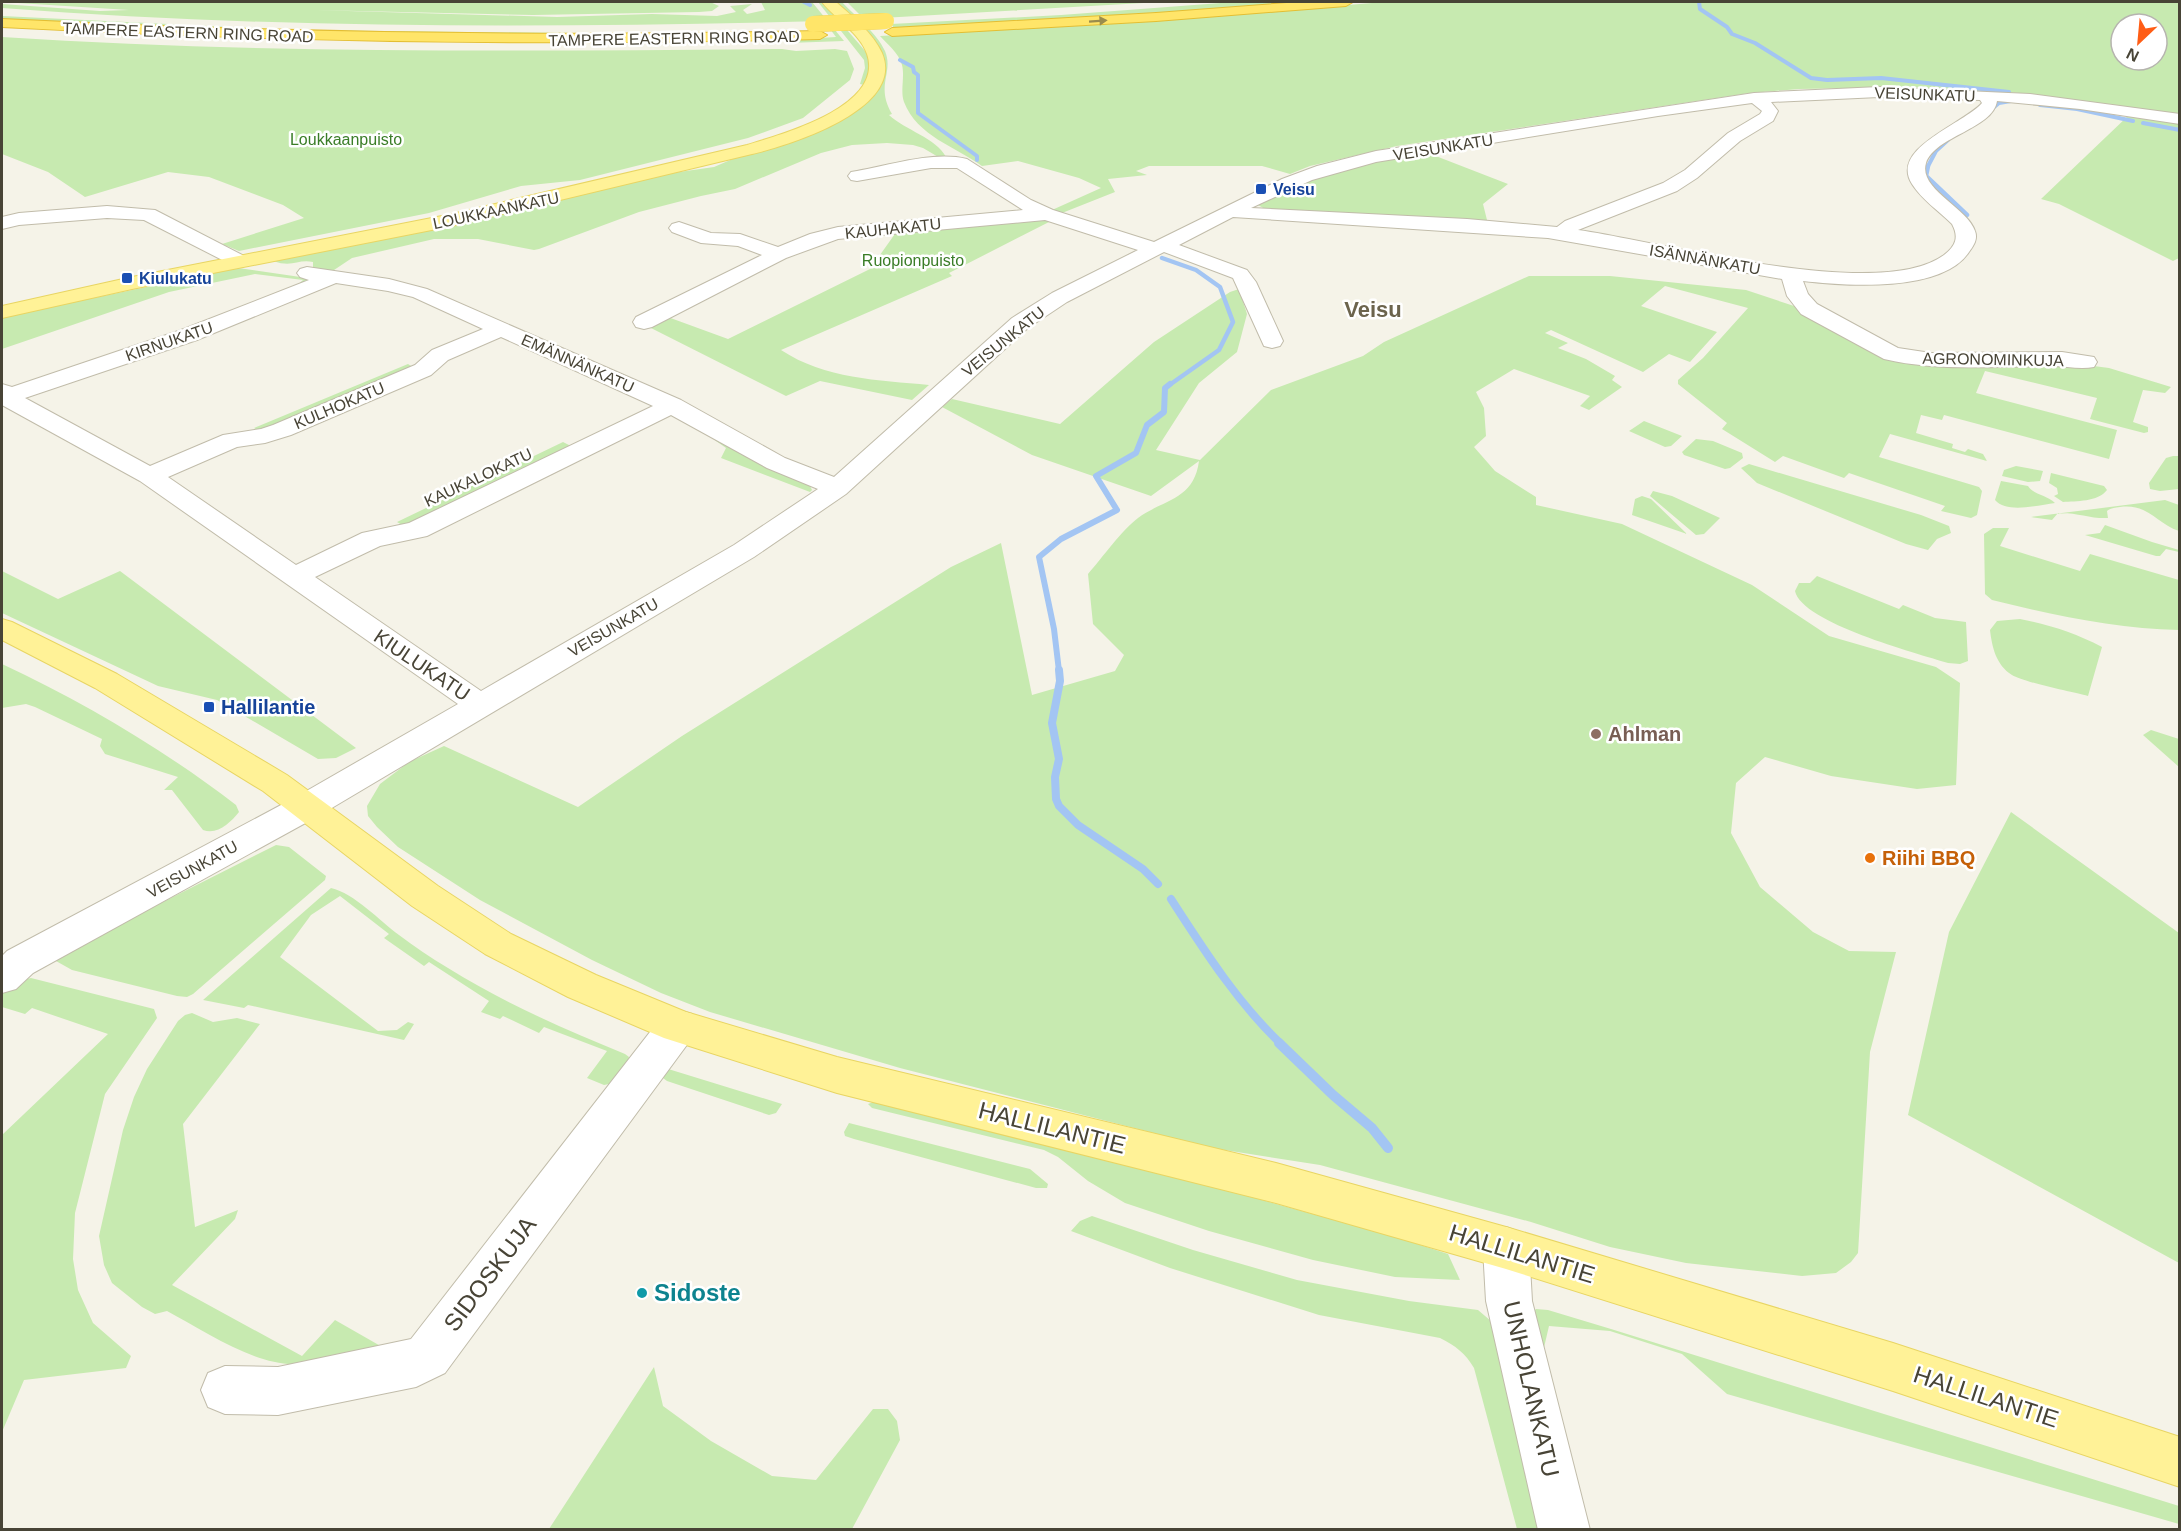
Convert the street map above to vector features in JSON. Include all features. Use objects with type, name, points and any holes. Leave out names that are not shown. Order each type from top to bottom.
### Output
[{"type":"highway","name":"TAMPERE EASTERN RING ROAD","points":[[889,27],[1201,2]]},
{"type":"highway","name":"TAMPERE EASTERN RING ROAD","points":[[2,23],[356,39],[598,40],[1132,19],[1346,2]]},
{"type":"highway","name":"TAMPERE EASTERN RING ROAD","points":[[2,14],[369,29],[816,30]]},
{"type":"main road","name":"LOUKKAANKATU","points":[[2,312],[132,283],[547,199],[752,149],[815,127],[847,110],[867,94],[879,75],[875,54],[829,2]]},
{"type":"main road","name":"HALLILANTIE","points":[[2,628],[115,686],[224,751],[308,806],[425,896],[498,944],[582,986],[678,1026],[837,1075],[1276,1183],[1506,1248],[1893,1367],[2180,1462]]},
{"type":"street","name":"VEISUNKATU","points":[[8,965],[308,806],[744,551],[837,488],[1020,323],[1064,295],[1286,184],[1353,163],[1418,150],[1754,98],[1882,92],[1986,96],[2083,105],[2180,119]]},
{"type":"street","name":"ISÄNNÄNKATU","points":[[1231,211],[1564,234],[1790,273],[1857,278],[1903,276],[1940,265],[1959,253],[1965,246],[1965,229],[1959,219],[1922,187],[1916,175],[1916,168],[1920,157],[1932,146],[1984,111],[1990,103],[1986,96]]},
{"type":"street","points":[[1564,234],[1568,227],[1578,222],[1656,194],[1685,178],[1734,137],[1767,117],[1770,111],[1767,106],[1754,98]]},
{"type":"street","points":[[857,176],[931,163],[961,163],[1024,204],[1046,214]]},
{"type":"street","points":[[7,217],[108,212],[148,214],[242,262]]},
{"type":"street","name":"KAUHAKATU","points":[[644,322],[817,238],[838,233],[1046,214],[1159,247],[1240,274],[1246,282],[1272,341]]},
{"type":"street","points":[[679,228],[708,239],[740,240],[779,255]]},
{"type":"street","name":"EMÄNNÄNKATU","points":[[307,273],[407,289],[673,405],[776,463],[837,488]]},
{"type":"street","name":"AGRONOMINKUJA","points":[[1790,273],[1798,296],[1809,309],[1892,354],[1931,360],[2043,359],[2086,362]]},
{"type":"street","name":"KIRNUKATU","points":[[4,395],[189,335],[334,277]]},
{"type":"street","name":"KULHOKATU","points":[[148,476],[232,440],[265,436],[282,430],[423,370],[440,355],[501,329]]},
{"type":"street","name":"KIULUKATU","points":[[4,395],[66,432],[148,476],[480,705]]},
{"type":"street","name":"KAUKALOKATU","points":[[293,577],[372,540],[417,530],[673,405]]},
{"type":"street","name":"SIDOSKUJA","points":[[225,1390],[278,1392],[416,1363],[428,1356],[678,1026]]},
{"type":"street","name":"UNHOLANKATU","points":[[1506,1248],[1509,1301],[1564,1530]]},
{"type":"green space","points":[[2,2],[710,2],[719,6],[712,11],[699,12],[533,15],[314,10],[557,17],[652,14],[717,16],[736,12],[730,6],[752,4],[743,10],[747,14],[765,10],[761,2],[812,2],[844,41],[788,43],[789,40],[836,37],[824,21],[516,26],[310,23],[105,15],[2,8],[2,4],[100,11],[129,10]]},
{"type":"green space","points":[[818,2],[823,2],[866,52],[871,70],[864,85],[860,84],[865,68],[864,60]]},
{"type":"green space","points":[[836,2],[842,2],[865,25],[885,51],[888,66],[885,95],[892,114],[889,115],[928,139],[946,157],[940,158],[913,145],[887,143],[852,145],[821,153],[735,189],[639,212],[534,250],[478,239],[434,239],[352,258],[331,272],[313,270],[313,262],[285,264],[273,261],[672,173],[714,167],[866,102],[879,87],[884,73],[884,61],[871,36]]},
{"type":"green space","points":[[847,2],[1161,2],[864,19]]},
{"type":"green space","points":[[1234,2],[1322,2],[895,29],[891,24],[1061,15]]},
{"type":"green space","points":[[1384,2],[2179,2],[2179,116],[2019,93],[1907,87],[1799,89],[1750,93],[1397,146],[1310,166],[1290,174],[1262,166],[1149,166],[1136,171],[1147,175],[1108,179],[1115,192],[1062,213],[1052,210],[1101,188],[1079,178],[1018,161],[982,166],[938,140],[918,124],[910,114],[903,98],[903,70],[900,61],[896,53],[880,36],[1153,21]]},
{"type":"green space","points":[[2,16],[292,30],[658,34],[504,37],[26,22],[2,20]]},
{"type":"green space","name":"Loukkaanpuisto","points":[[2,37],[294,49],[489,51],[782,49],[796,51],[835,49],[847,51],[854,69],[850,80],[803,118],[748,138],[580,180],[521,186],[429,213],[239,251],[222,244],[304,218],[283,205],[209,177],[168,172],[85,197],[48,172],[2,154]]},
{"type":"green space","points":[[2129,115],[2179,124],[2179,258],[2173,261],[2059,204],[2041,199]]},
{"type":"green space","points":[[1428,153],[1508,184],[1483,204],[1488,224],[1265,209],[1258,205],[1314,177],[1378,161]]},
{"type":"green space","name":"Ruopionpuisto","points":[[1043,218],[1051,221],[949,273],[952,276],[781,350],[816,367],[852,377],[929,385],[912,400],[820,381],[786,396],[645,325],[665,316],[728,339],[870,269],[897,231]]},
{"type":"green space","points":[[238,268],[314,279],[292,290],[303,280],[255,274],[169,292],[2,349],[2,317]]},
{"type":"green space","name":"Ahlman","points":[[1529,276],[1610,276],[1746,290],[1794,306],[1878,352],[2086,365],[2109,368],[2171,387],[2165,393],[2143,390],[2133,422],[2148,427],[2148,432],[2144,433],[2090,419],[2097,398],[1985,371],[1976,393],[2117,430],[2109,459],[1944,415],[1942,420],[1921,415],[1916,433],[1953,444],[1952,448],[1965,452],[1968,449],[1983,454],[1987,461],[1890,434],[1879,457],[1979,487],[1982,491],[1977,515],[1971,518],[1941,511],[1945,506],[1849,473],[1844,478],[1783,456],[1775,462],[1722,429],[1727,423],[1678,384],[1678,380],[1703,358],[1748,308],[1665,286],[1641,306],[1717,332],[1690,362],[1669,354],[1643,372],[1551,330],[1545,333],[1568,343],[1558,348],[1586,359],[1615,376],[1612,380],[1622,387],[1589,410],[1580,406],[1590,396],[1514,369],[1476,392],[1484,408],[1486,436],[1474,447],[1495,471],[1536,497],[1536,505],[1622,524],[1752,585],[1829,636],[1936,667],[1960,683],[1956,785],[1917,789],[1831,776],[1765,757],[1736,783],[1731,833],[1760,887],[1813,932],[1849,951],[1896,952],[1870,1052],[1858,1253],[1851,1262],[1836,1273],[1802,1276],[1686,1263],[1610,1247],[1531,1222],[1320,1165],[1212,1148],[900,1068],[710,1012],[661,993],[592,960],[480,900],[398,847],[368,816],[367,806],[380,784],[409,762],[444,746],[578,807],[682,736],[951,567],[1001,543],[1032,695],[1115,671],[1124,655],[1093,624],[1088,574],[1132,523],[1176,497],[1191,484],[1199,461],[1151,496],[1032,455],[942,407],[952,399],[1060,424],[1154,342],[1230,292],[1239,289],[1247,314],[1237,352],[1199,383],[1156,450],[1200,460],[1271,390],[1363,356],[1384,342]]},
{"type":"green space","points":[[408,364],[416,369],[262,433],[254,428]]},
{"type":"green space","points":[[681,416],[810,486],[812,490],[810,492],[721,458],[726,448]]},
{"type":"green space","points":[[1644,421],[1682,436],[1671,446],[1665,447],[1629,431]]},
{"type":"green space","points":[[1696,439],[1713,441],[1742,453],[1743,458],[1725,469],[1684,455],[1682,452]]},
{"type":"green space","points":[[563,442],[573,447],[407,528],[397,522]]},
{"type":"green space","points":[[2179,456],[2179,489],[2160,491],[2150,489],[2149,483],[2166,458]]},
{"type":"green space","points":[[1749,464],[1921,515],[1949,526],[1951,533],[1937,539],[1928,550],[1906,544],[1757,483],[1741,468]]},
{"type":"green space","points":[[2016,466],[2043,471],[2040,481],[2028,482],[2002,476],[2004,470]]},
{"type":"green space","points":[[2051,473],[2104,486],[2107,490],[2093,499],[2063,502],[2054,496],[2058,494],[2057,488],[2049,483]]},
{"type":"green space","points":[[2001,481],[2028,486],[2055,503],[2023,508],[2007,507],[1995,500]]},
{"type":"green space","points":[[1653,491],[1672,496],[1720,518],[1704,534],[1696,535],[1650,496]]},
{"type":"green space","points":[[1642,496],[1651,499],[1687,534],[1632,515],[1635,499]]},
{"type":"green space","points":[[2165,500],[2179,505],[2179,531],[2138,508],[2110,509],[2107,511],[2108,518],[2063,513]]},
{"type":"green space","points":[[2057,514],[2052,520],[2031,517]]},
{"type":"green space","points":[[2105,525],[2179,550],[2179,552],[2166,549],[2160,556],[2156,556],[2085,535],[2100,533]]},
{"type":"green space","points":[[1993,528],[2009,528],[2000,546],[2080,571],[2090,554],[2179,580],[2179,630],[2132,627],[2085,620],[1992,600],[1985,594],[1984,534]]},
{"type":"green space","points":[[2,571],[58,599],[120,571],[356,748],[336,758],[318,759],[217,700],[158,686],[2,613]]},
{"type":"green space","points":[[1817,576],[1899,609],[1903,605],[1935,618],[1966,622],[1968,661],[1960,664],[1948,663],[1912,652],[1862,635],[1817,614],[1802,603],[1795,591],[1799,583],[1810,583]]},
{"type":"green space","points":[[2020,619],[2062,630],[2102,647],[2088,696],[2018,678],[2002,666],[1994,649],[1990,630],[1997,621]]},
{"type":"green space","points":[[2,664],[93,711],[152,746],[236,805],[239,812],[228,824],[219,829],[203,830],[172,790],[164,790],[178,777],[105,754],[100,746],[102,739],[35,707],[26,704],[2,708]]},
{"type":"green space","points":[[2151,730],[2179,739],[2179,767],[2143,735]]},
{"type":"green space","points":[[2011,812],[2179,933],[2179,1263],[1908,1115],[1949,932]]},
{"type":"green space","points":[[276,845],[289,847],[326,876],[325,880],[193,994],[187,997],[177,996],[72,970],[56,961],[60,954]]},
{"type":"green space","points":[[331,888],[358,901],[411,943],[469,981],[535,1015],[625,1054],[629,1057],[628,1060],[609,1084],[604,1085],[587,1078],[607,1051],[544,1027],[539,1033],[503,1016],[500,1019],[481,1012],[489,1001],[429,962],[424,966],[384,938],[389,934],[340,896],[311,915],[280,957],[378,1031],[397,1030],[408,1022],[414,1024],[404,1040],[248,1005],[244,1008],[203,1000]]},
{"type":"green space","points":[[31,978],[154,1009],[157,1018],[105,1094],[75,1213],[73,1259],[78,1290],[93,1323],[131,1356],[126,1368],[24,1380],[2,1432],[2,1135],[108,1034],[32,1008],[25,1014],[2,1007],[2,992],[13,982]]},
{"type":"green space","points":[[192,1013],[213,1022],[237,1018],[260,1024],[183,1124],[195,1227],[238,1210],[235,1219],[172,1285],[302,1356],[335,1320],[384,1348],[314,1362],[277,1363],[228,1345],[167,1311],[155,1314],[142,1307],[112,1283],[104,1265],[99,1236],[123,1130],[134,1097],[147,1069],[178,1021]]},
{"type":"green space","points":[[665,1068],[782,1104],[776,1113],[769,1115],[667,1081],[663,1078]]},
{"type":"green space","points":[[879,1100],[1104,1156],[1399,1238],[1448,1254],[1460,1280],[1395,1277],[1313,1260],[1209,1231],[1125,1203],[1088,1181],[1058,1157],[1044,1150],[872,1108],[868,1104]]},
{"type":"green space","points":[[849,1123],[1030,1169],[1048,1184],[1047,1188],[1036,1188],[854,1139],[845,1136],[844,1132]]},
{"type":"green space","points":[[1092,1216],[1193,1250],[1297,1280],[1409,1301],[1478,1310],[1498,1327],[1550,1529],[1517,1529],[1474,1368],[1464,1354],[1455,1347],[1440,1338],[1319,1315],[1170,1268],[1071,1231],[1080,1221]]},
{"type":"green space","points":[[1536,1309],[1548,1310],[1611,1329],[2179,1506],[2179,1524],[1727,1394],[1682,1354],[1610,1331],[1549,1326],[1542,1356],[1531,1314]]},
{"type":"green space","points":[[654,1367],[663,1406],[711,1441],[772,1476],[816,1480],[873,1409],[888,1409],[897,1421],[900,1440],[852,1529],[549,1529]]},
{"type":"waterway","points":[[804,2],[810,5]]},
{"type":"waterway","points":[[1699,2],[1700,9],[1727,27],[1732,34],[1755,43],[1811,78],[1827,80],[1881,78],[2009,92]]},
{"type":"waterway","points":[[900,60],[913,67],[914,72],[918,75],[918,113],[977,156],[977,160]]},
{"type":"waterway","points":[[1987,113],[1999,103],[2011,101]]},
{"type":"waterway","points":[[2040,105],[2077,109],[2133,121]]},
{"type":"waterway","points":[[2143,123],[2180,130]]},
{"type":"waterway","points":[[1928,166],[1936,151],[1948,140]]},
{"type":"waterway","points":[[1928,166],[1926,176],[1967,215]]},
{"type":"waterway","points":[[1162,258],[1196,270],[1220,287],[1233,322],[1219,350],[1168,386]]},
{"type":"waterway","points":[[1059,671],[1054,629],[1039,557],[1061,539],[1117,510],[1096,476],[1136,453],[1147,425],[1164,412],[1165,388],[1170,384]]},
{"type":"waterway","points":[[1059,670],[1060,681],[1052,723],[1059,759],[1055,777],[1056,799],[1059,806],[1078,825],[1143,869],[1158,884]]},
{"type":"waterway","points":[[1171,899],[1236,993],[1281,1044]]},
{"type":"waterway","points":[[1279,1043],[1333,1095],[1372,1128],[1388,1148]]},
{"type":"place","name":"Veisu","points":[[1261,189]]},
{"type":"place","name":"Kiulukatu","points":[[127,278]]},
{"type":"place","name":"Hallilantie","points":[[209,707]]},
{"type":"place","name":"Ahlman","points":[[1596,734]]},
{"type":"place","name":"Riihi BBQ","points":[[1870,858]]},
{"type":"place","name":"Sidoste","points":[[642,1293]]},
{"type":"district","name":"Veisu","points":[[1373,309]]}]
